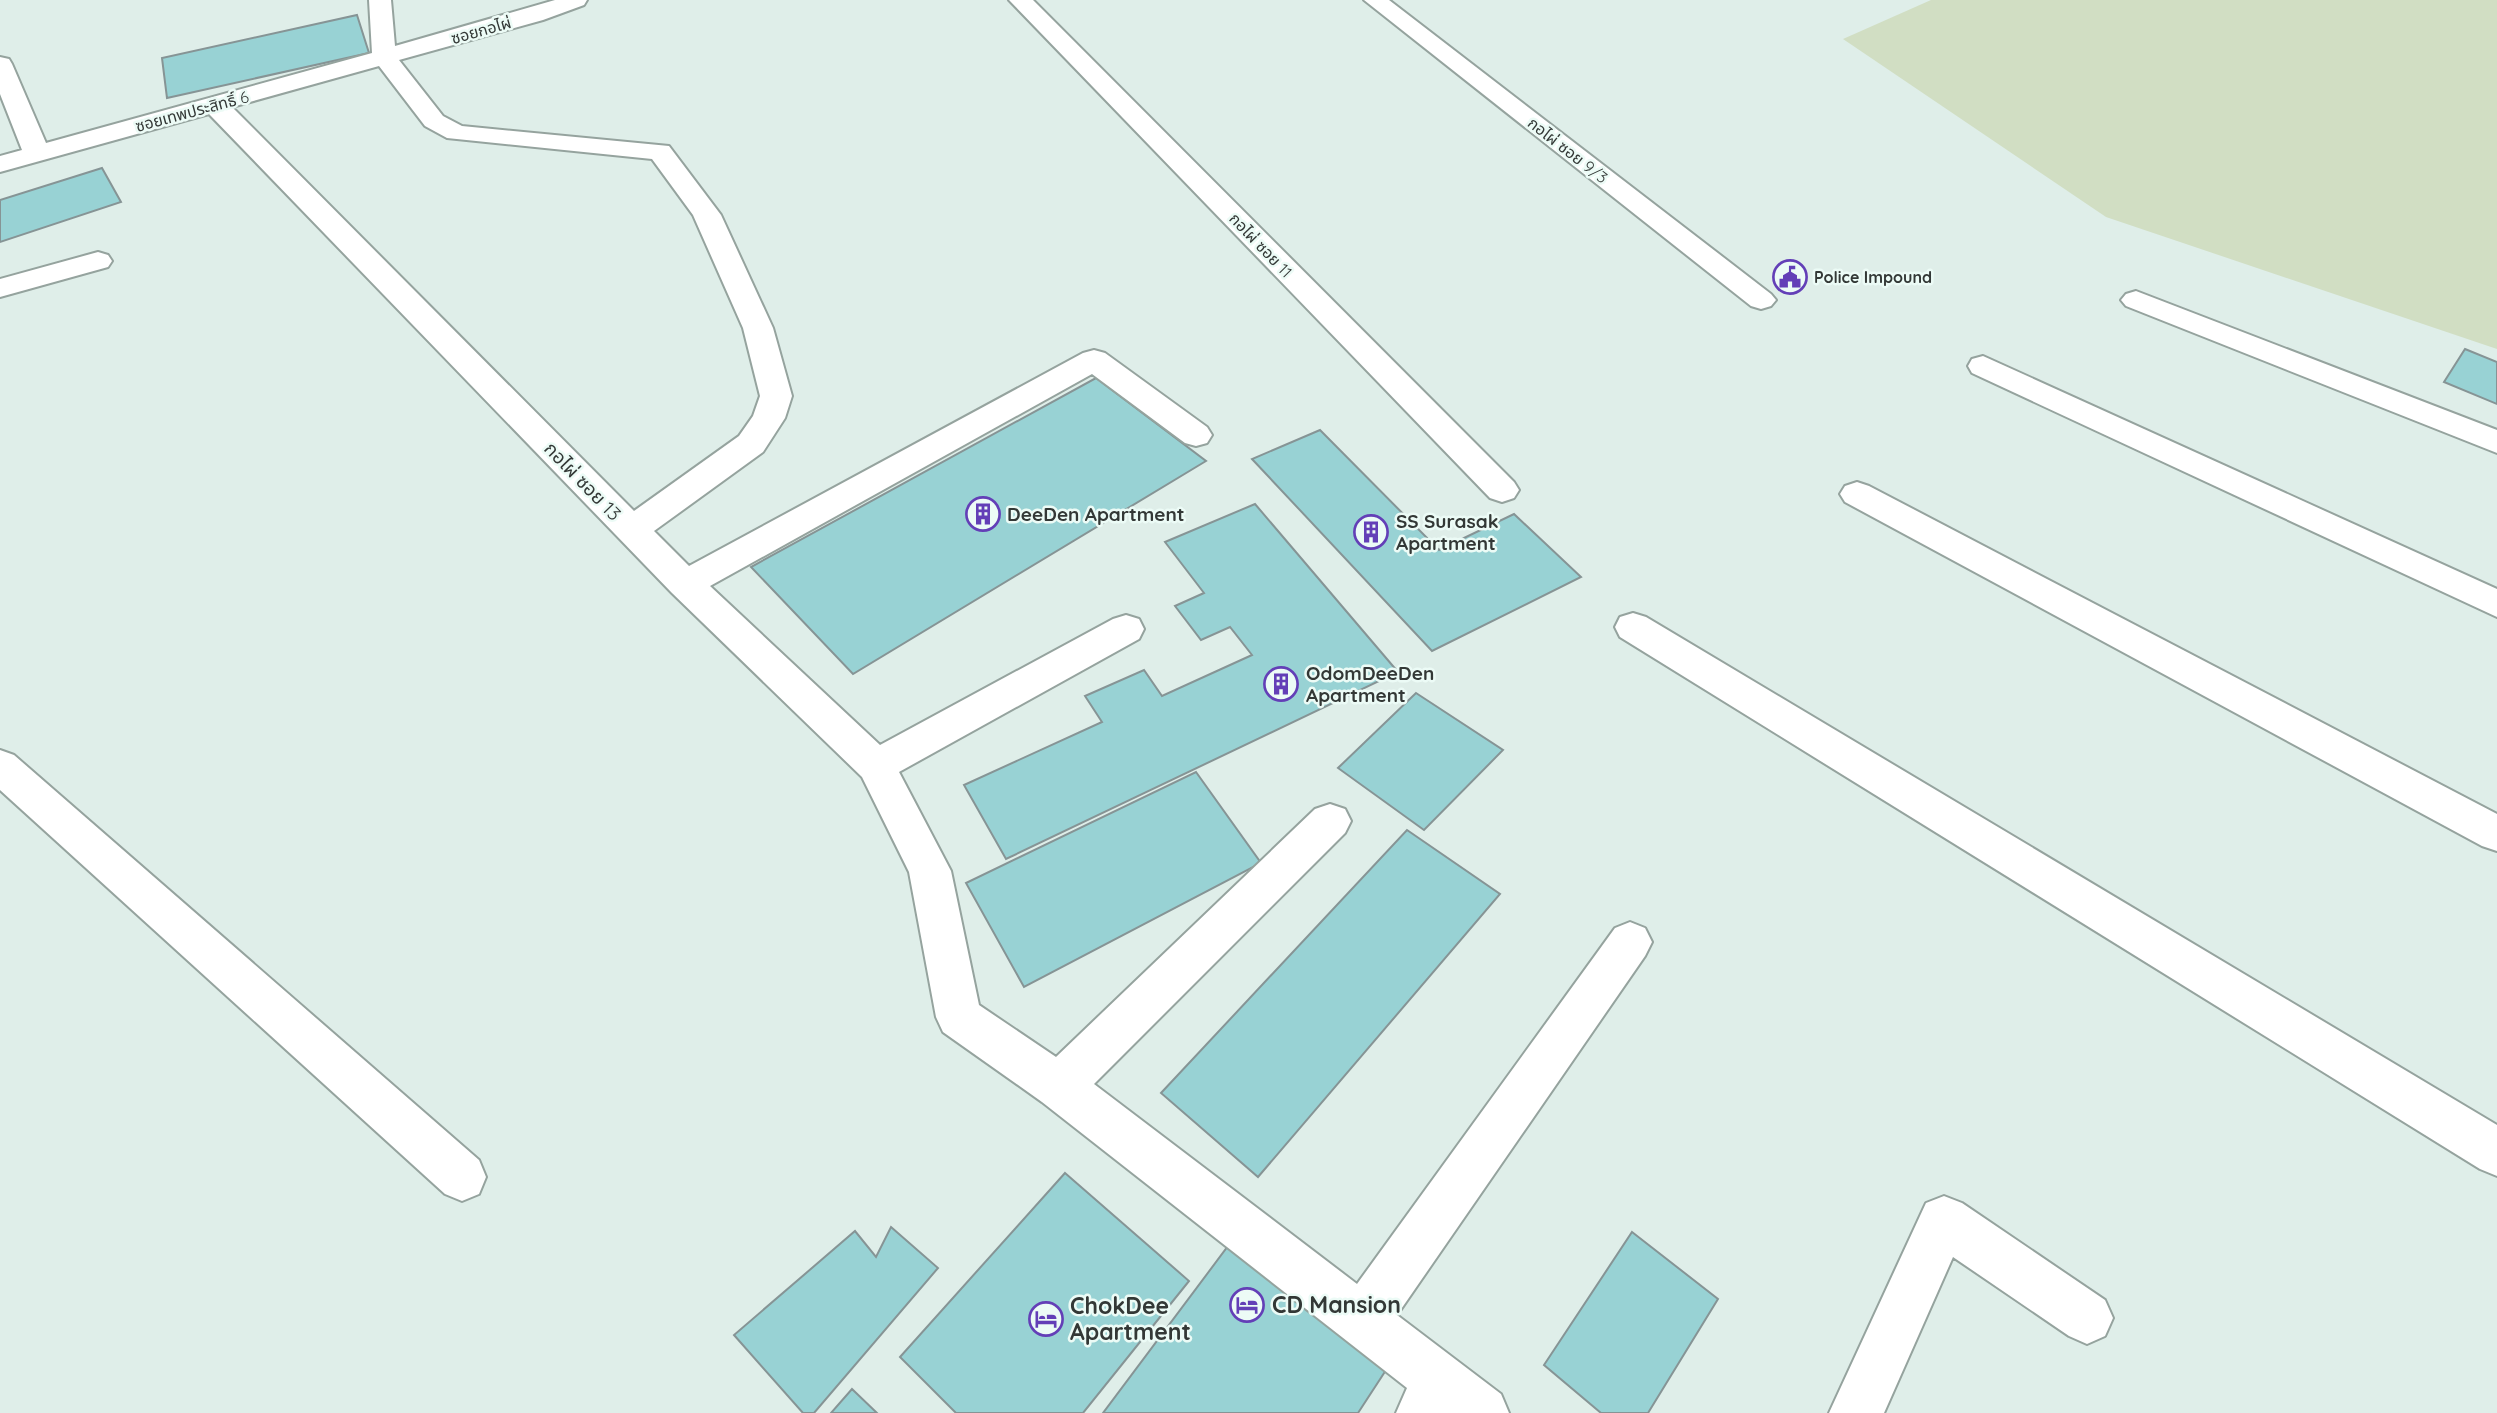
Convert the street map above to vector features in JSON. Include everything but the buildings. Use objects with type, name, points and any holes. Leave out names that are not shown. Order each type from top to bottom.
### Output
[{"type":"street","points":[[380,0],[384,57],[434,121],[456,133],[660,152],[707,215],[758,328],[776,396],[769,418],[751,443],[632,530]]},
{"type":"street","name":"ซอยกอไผ่","points":[[384,57],[534,8],[576,0]]},
{"type":"street","name":"กอไผ่ ซอย 11","points":[[1020,0],[1502,490]]},
{"type":"street","name":"กอไผ่ ซอย 9/3","points":[[1375,0],[1760,300]]},
{"type":"street","name":"ซอยเทพประสิทธิ์ 6","points":[[0,164],[384,57]]},
{"type":"street","points":[[0,65],[37,154]]},
{"type":"street","name":"กอไผ่ ซอย 13","points":[[215,105],[685,584],[876,766],[930,871],[959,1017],[1059,1086],[1363,1319],[1432,1397],[1482,1413]]},
{"type":"street","points":[[0,288],[98,261]]},
{"type":"street","points":[[2136,300],[2497,442]]},
{"type":"street","points":[[685,584],[1094,360],[1196,435]]},
{"type":"street","points":[[1983,366],[2497,604]]},
{"type":"street","points":[[1857,494],[2497,834]]},
{"type":"street","points":[[1633,626],[2497,1152]]},
{"type":"street","points":[[876,766],[1126,629]]},
{"type":"street","points":[[0,766],[462,1177]]},
{"type":"street","points":[[1059,1086],[1330,821]]},
{"type":"street","points":[[1363,1319],[1630,942]]},
{"type":"street","points":[[1856,1413],[1944,1221],[2088,1318]]},
{"type":"green space","points":[[1931,0],[2497,0],[2497,349],[2106,217],[1843,39]]},
{"type":"place","name":"Police Impound","points":[[1790,277]]},
{"type":"place","name":"DeeDen Apartment","points":[[983,514]]},
{"type":"place","name":"SS Surasak Apartment","points":[[1371,532]]},
{"type":"place","name":"OdomDeeDen Apartment","points":[[1281,684]]},
{"type":"place","name":"CD Mansion","points":[[1247,1305]]},
{"type":"place","name":"ChokDee Apartment","points":[[1046,1319]]}]
